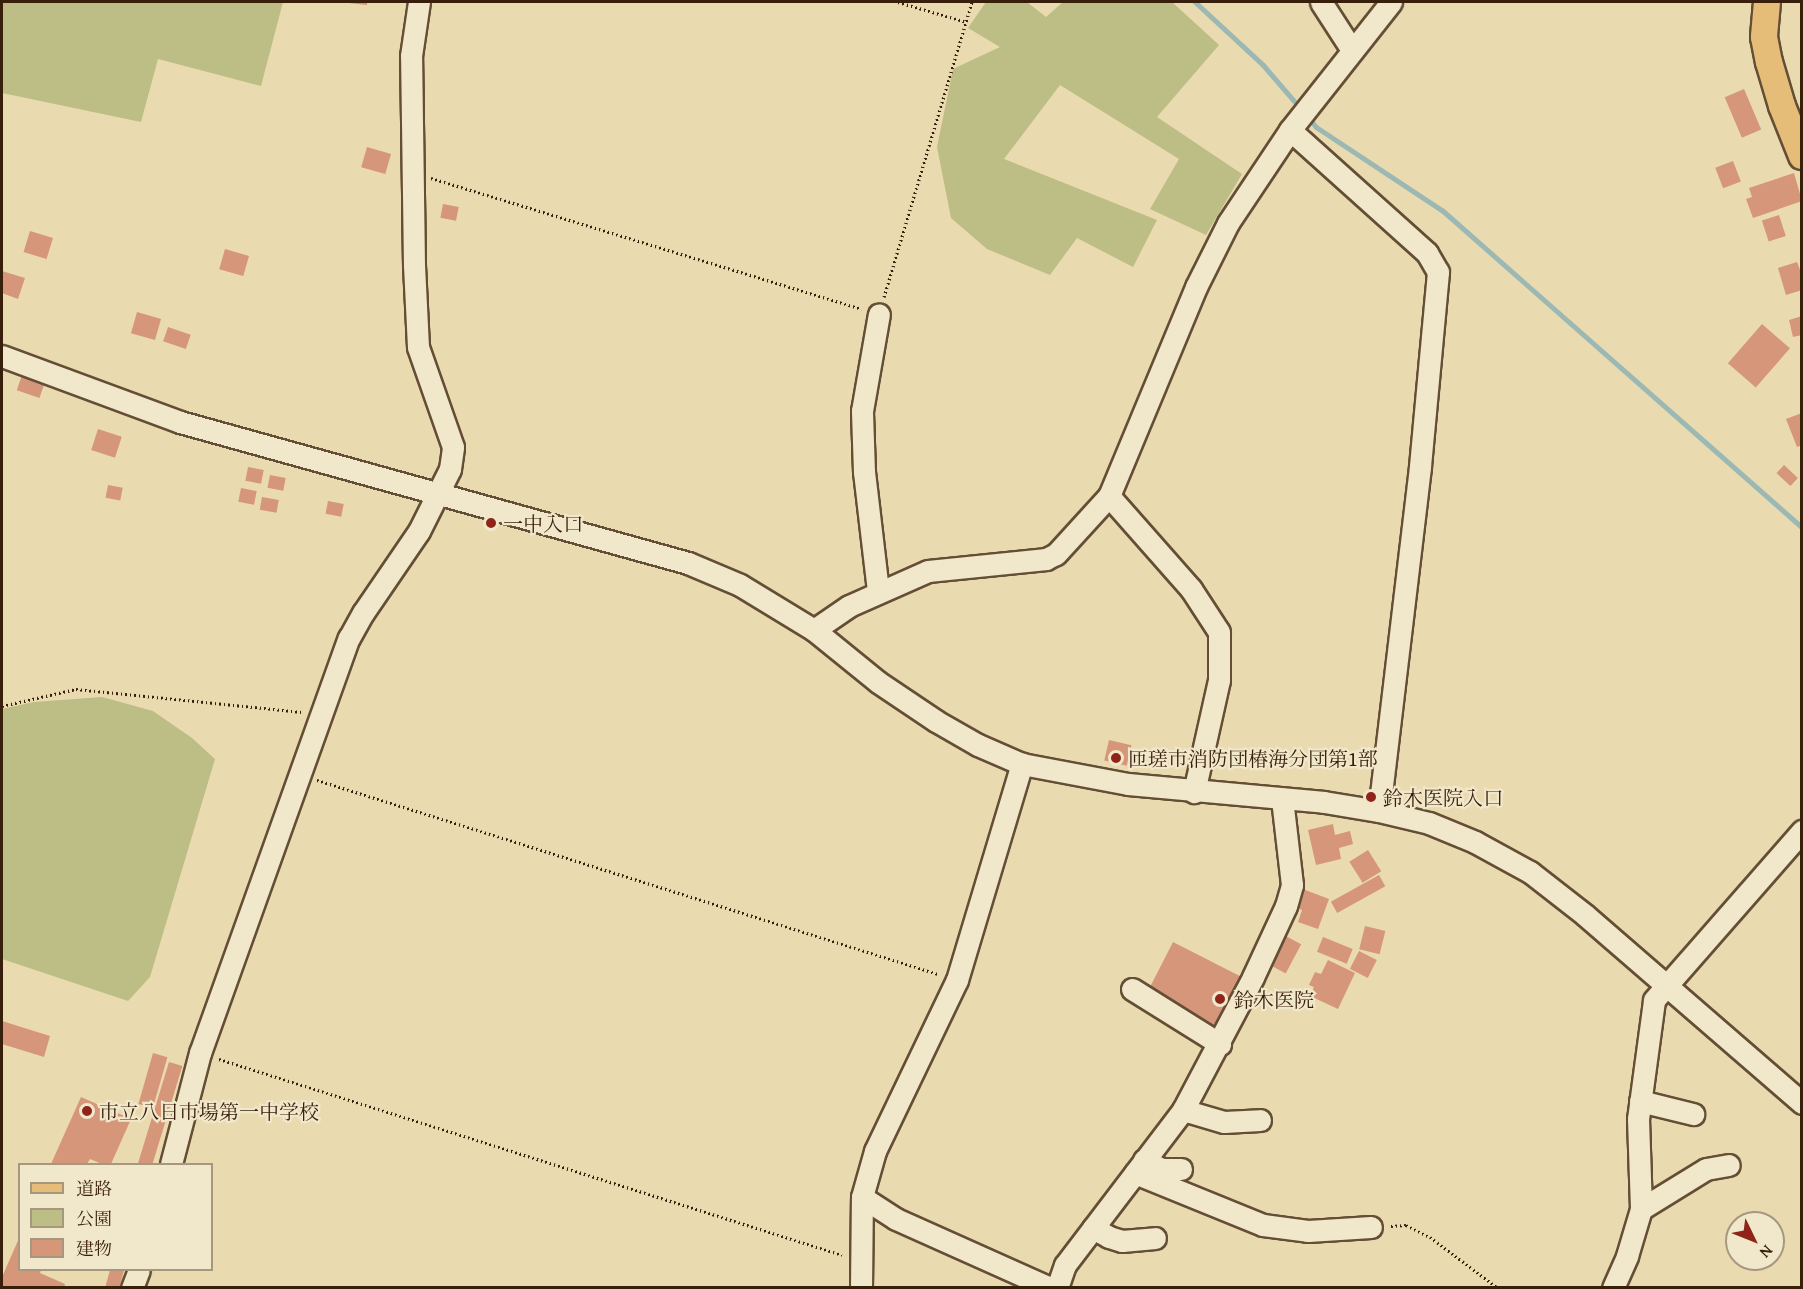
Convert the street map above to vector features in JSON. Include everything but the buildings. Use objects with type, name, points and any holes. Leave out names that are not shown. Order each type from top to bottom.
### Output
[{"type":"main road","points":[[1767,2],[1764,37],[1769,62],[1782,106],[1802,156]]},
{"type":"street","points":[[171,1163],[200,1053],[349,638],[363,613],[419,531],[450,469],[453,447],[418,347],[411,56],[419,2]]},
{"type":"street","points":[[1321,2],[1352,51]]},
{"type":"street","points":[[814,630],[849,606],[878,591],[928,571],[1047,559],[1056,554],[1109,496],[1201,276],[1228,223],[1290,130],[1389,2]]},
{"type":"street","points":[[1290,130],[1427,253],[1438,272],[1420,467],[1378,811]]},
{"type":"street","points":[[878,591],[864,472],[862,411],[879,314]]},
{"type":"street","points":[[2,356],[180,423],[688,563],[740,585],[814,630],[878,682],[936,721],[978,745],[1022,764],[1077,776],[1194,792],[1282,799],[1378,811],[1429,824],[1466,838],[1530,872],[1585,915],[1802,1103]]},
{"type":"street","points":[[1109,496],[1191,589],[1219,632],[1219,680],[1194,792]]},
{"type":"street","points":[[861,1287],[862,1197],[875,1150],[957,980],[1022,764]]},
{"type":"street","points":[[1056,1287],[1065,1265],[1183,1110],[1220,1044],[1286,906],[1292,885],[1282,799]]},
{"type":"street","points":[[1613,1287],[1628,1256],[1641,1209],[1638,1119],[1654,1000],[1802,831]]},
{"type":"street","points":[[1132,989],[1220,1044]]},
{"type":"street","points":[[1640,1101],[1693,1114]]},
{"type":"street","points":[[1183,1110],[1224,1122],[1260,1120]]},
{"type":"street","points":[[1641,1209],[1706,1169],[1729,1165]]},
{"type":"street","points":[[1139,1166],[1181,1169]]},
{"type":"street","points":[[1139,1166],[1263,1225],[1308,1231],[1371,1227]]},
{"type":"street","points":[[862,1197],[896,1219],[1050,1287]]},
{"type":"street","points":[[1093,1228],[1109,1237],[1122,1240],[1155,1238]]},
{"type":"street","points":[[132,1287],[138,1271]]},
{"type":"path","points":[[898,2],[967,22]]},
{"type":"path","points":[[412,172],[879,314],[972,2]]},
{"type":"path","points":[[2,706],[76,689],[323,714]]},
{"type":"path","points":[[300,775],[957,980]]},
{"type":"path","points":[[200,1053],[861,1261]]},
{"type":"path","points":[[1371,1227],[1406,1225],[1430,1236],[1498,1287]]},
{"type":"green space","points":[[2,2],[283,2],[261,86],[158,59],[141,122],[2,93]]},
{"type":"green space","points":[[986,2],[1027,2],[1046,17],[1063,2],[1172,2],[1219,45],[1157,117],[1242,174],[1206,235],[1150,209],[1179,159],[1060,85],[1004,159],[1157,220],[1133,267],[1077,238],[1050,275],[987,249],[951,218],[937,147],[953,69],[1000,47],[968,28]]},
{"type":"green space","points":[[102,697],[153,711],[192,738],[215,759],[150,977],[128,1001],[2,959],[2,709],[34,702]]},
{"type":"waterway","points":[[1195,2],[1263,65],[1300,108]]},
{"type":"waterway","points":[[1306,115],[1316,127],[1443,211],[1802,528]]},
{"type":"place","name":"一中入口","points":[[491,523]]},
{"type":"place","name":"匝瑳市消防団椿海分団第1部","points":[[1116,758]]},
{"type":"place","name":"鈴木医院入口","points":[[1371,797]]},
{"type":"place","name":"鈴木医院","points":[[1220,999]]},
{"type":"place","name":"市立八日市場第一中学校","points":[[87,1111]]}]
